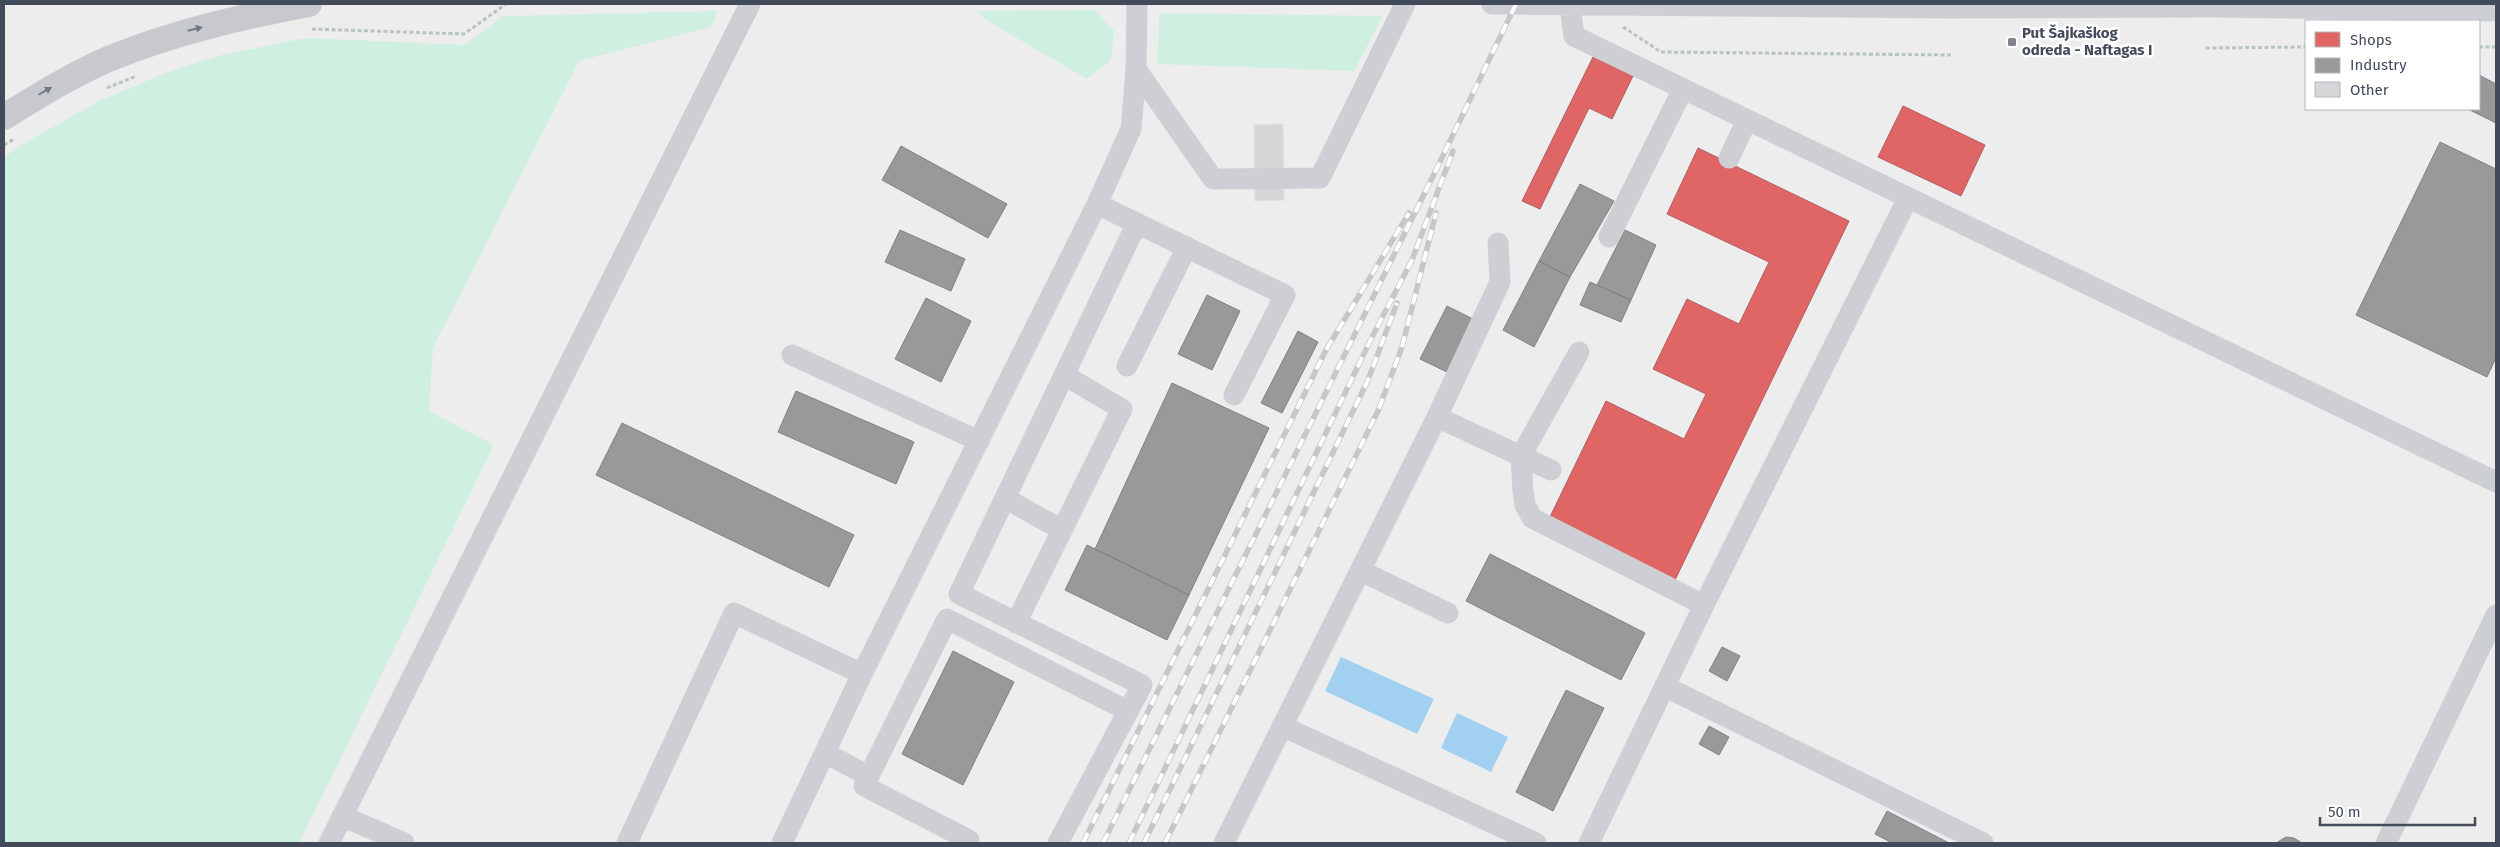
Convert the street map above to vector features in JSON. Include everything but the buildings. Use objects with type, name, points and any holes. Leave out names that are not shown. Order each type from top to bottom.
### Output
[{"type":"main road","points":[[12,126],[50,89],[109,59],[151,43],[242,17],[309,4]]},
{"type":"street","points":[[329,843],[750,4]]},
{"type":"street","points":[[782,843],[862,674],[1097,204],[1130,128],[1136,69],[1136,4]]},
{"type":"street","points":[[1136,69],[1213,179],[1320,178],[1405,4]]},
{"type":"street","points":[[1492,4],[1570,6],[2207,7],[2496,12]]},
{"type":"street","points":[[1570,6],[1574,36],[2496,482]]},
{"type":"street","points":[[1610,237],[1683,89]]},
{"type":"street","points":[[1729,158],[1747,120]]},
{"type":"street","points":[[1589,843],[1666,688],[1704,605],[1908,198]]},
{"type":"street","points":[[1097,204],[1285,295],[1234,395]]},
{"type":"street","points":[[1058,843],[1142,685],[959,594],[1137,223]]},
{"type":"street","points":[[1224,843],[1437,417],[1500,282],[1498,243]]},
{"type":"street","points":[[1127,366],[1186,247]]},
{"type":"street","points":[[1579,352],[1521,456],[1524,499],[1532,518],[1704,605]]},
{"type":"street","points":[[792,356],[979,441]]},
{"type":"street","points":[[1016,623],[1122,409],[1064,375]]},
{"type":"street","points":[[1437,417],[1551,470]]},
{"type":"street","points":[[1005,498],[1062,530]]},
{"type":"street","points":[[1360,571],[1448,613]]},
{"type":"street","points":[[627,843],[734,613],[862,674]]},
{"type":"street","points":[[2386,843],[2496,615]]},
{"type":"street","points":[[969,840],[864,786],[947,619],[1128,712]]},
{"type":"street","points":[[1666,688],[1983,843]]},
{"type":"street","points":[[1282,726],[1536,843]]},
{"type":"street","points":[[825,753],[869,776]]},
{"type":"street","points":[[342,816],[404,843]]},
{"type":"path","points":[[308,30],[317,28],[464,34],[506,4]]},
{"type":"path","points":[[1622,27],[1661,52],[1952,55]]},
{"type":"path","points":[[2206,48],[2305,47]]},
{"type":"path","points":[[2480,47],[2496,47]]},
{"type":"path","points":[[102,90],[145,72]]},
{"type":"path","points":[[4,145],[12,126]]},
{"type":"green space","points":[[1095,10],[1114,31],[1111,60],[1087,79],[986,20],[976,11]]},
{"type":"green space","points":[[717,11],[711,27],[579,61],[433,348],[429,411],[494,445],[299,843],[4,843],[4,157],[23,144],[97,102],[165,73],[222,55],[305,38],[465,45],[503,16]]},
{"type":"green space","points":[[1159,13],[1383,16],[1354,71],[1158,64]]},
{"type":"water","points":[[1341,657],[1434,699],[1417,734],[1325,691]]},
{"type":"water","points":[[1457,713],[1508,737],[1491,772],[1441,748]]},
{"type":"railway","points":[[1103,843],[1437,168],[1516,4]]},
{"type":"railway","points":[[1129,843],[1370,341],[1412,260],[1453,151]]},
{"type":"railway","points":[[1083,843],[1326,350],[1409,213]]},
{"type":"railway","points":[[1165,843],[1378,411],[1402,347],[1436,213]]},
{"type":"railway","points":[[1144,843],[1368,380],[1397,303]]},
{"type":"place","name":"Put Šajkaškog odreda - Naftagas I","points":[[2012,42]]}]
